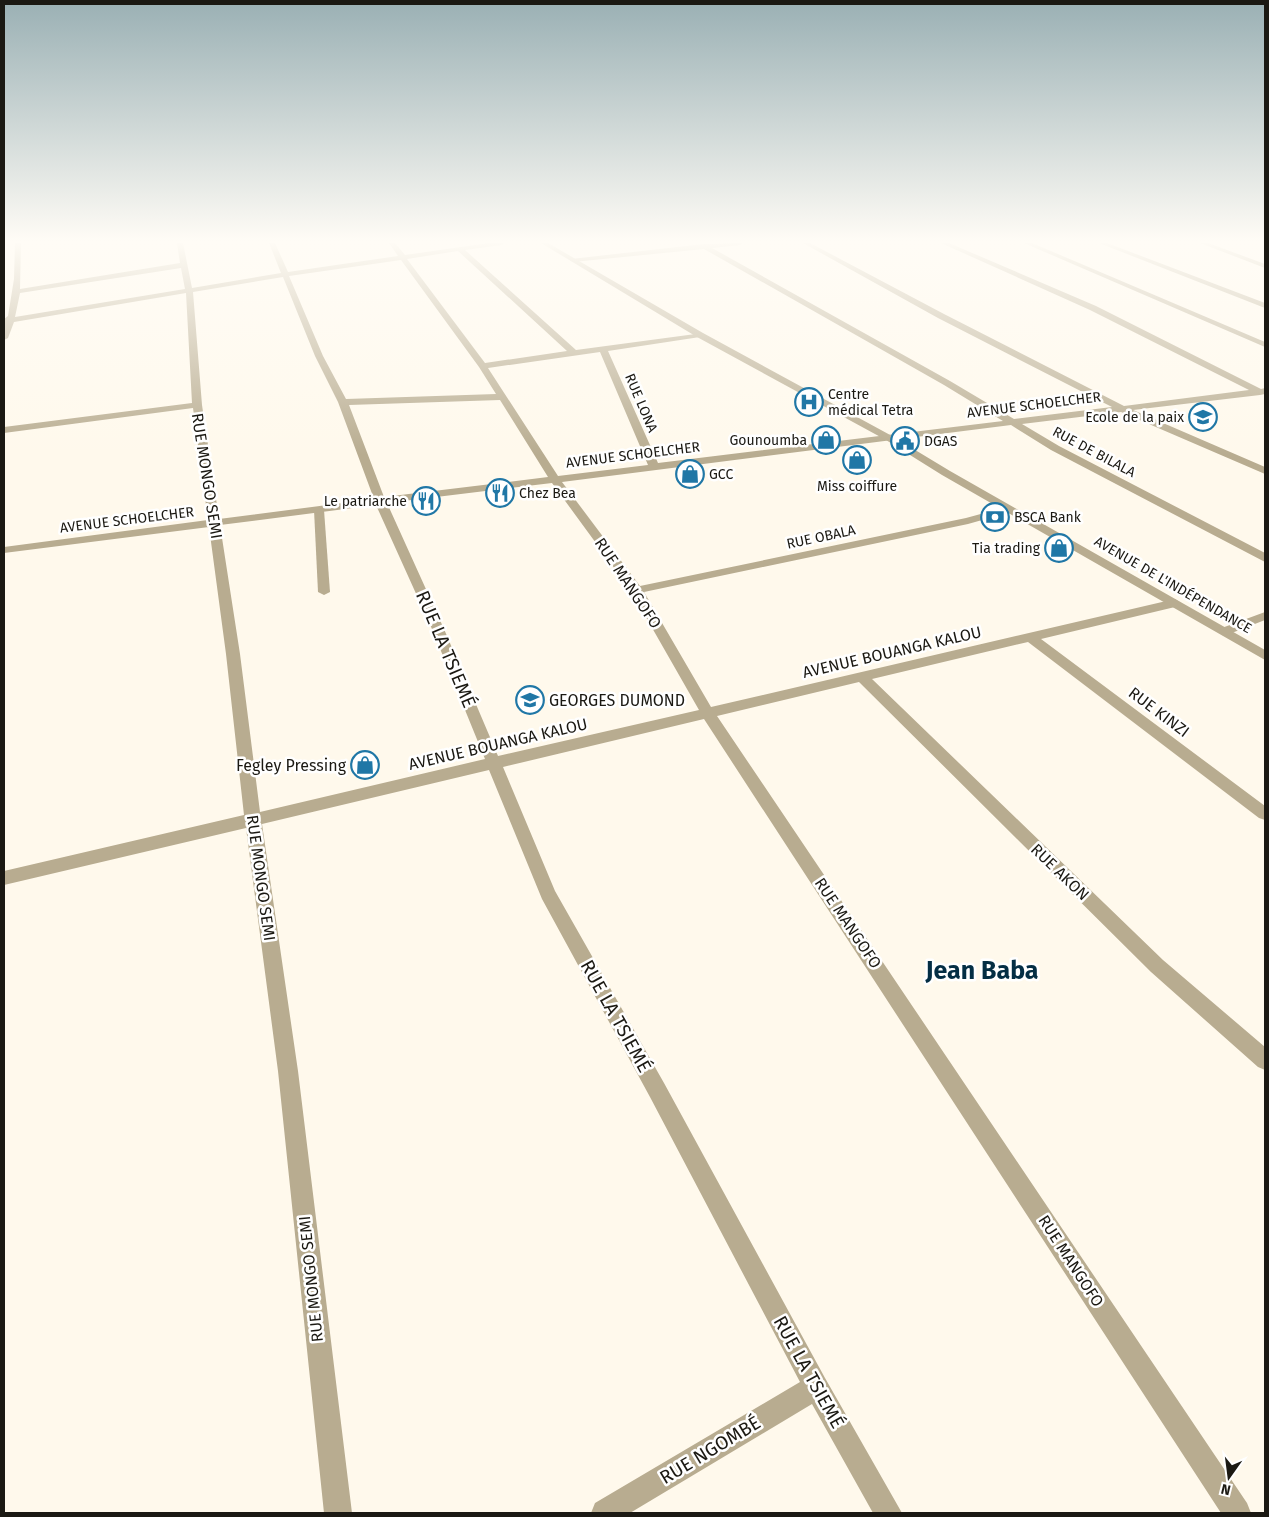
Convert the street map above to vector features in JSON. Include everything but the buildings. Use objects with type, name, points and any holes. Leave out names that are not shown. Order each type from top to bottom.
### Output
[{"type":"street","points":[[4,338],[8,320],[45,314]]},
{"type":"street","name":"RUE MONGO SEMI","points":[[191,314],[197,405],[215,524],[288,1071],[338,1513]]},
{"type":"street","name":"RUE LA TSIEMÉ","points":[[303,314],[319,356],[343,402],[380,501],[438,629],[548,894],[657,1090],[816,1387],[888,1513]]},
{"type":"street","name":"RUE MANGOFO","points":[[445,314],[483,366],[555,480],[637,590],[708,713],[1237,1513]]},
{"type":"street","points":[[531,314],[574,353]]},
{"type":"street","name":"AVENUE DE L'INDÉPENDANCE","points":[[665,314],[889,438],[1265,656]]},
{"type":"street","name":"RUE DE BILALA","points":[[822,314],[1103,474],[1265,558]]},
{"type":"street","points":[[937,314],[1123,409],[1265,470]]},
{"type":"street","points":[[1105,314],[1263,392]]},
{"type":"street","points":[[1192,314],[1265,345]]},
{"type":"street","points":[[483,366],[700,334]]},
{"type":"street","name":"RUE LONA","points":[[603,349],[654,467]]},
{"type":"street","name":"AVENUE SCHOELCHER","points":[[4,550],[380,501],[1263,392]]},
{"type":"street","points":[[343,402],[503,397]]},
{"type":"street","points":[[4,430],[197,405]]},
{"type":"street","name":"RUE OBALA","points":[[637,590],[968,521],[1010,509]]},
{"type":"street","name":"AVENUE BOUANGA KALOU","points":[[4,878],[1175,603]]},
{"type":"street","points":[[1224,632],[1265,616]]},
{"type":"street","name":"RUE KINZI","points":[[1032,638],[1265,814]]},
{"type":"street","name":"RUE AKON","points":[[862,676],[1157,966],[1265,1060]]},
{"type":"street","name":"RUE NGOMBÉ","points":[[605,1513],[816,1387]]},
{"type":"lane","points":[[319,510],[324,592]]},
{"type":"place","name":"Centre médical Tetra","points":[[809,402]]},
{"type":"place","name":"Ecole de la paix","points":[[1203,417]]},
{"type":"place","name":"Gounoumba","points":[[826,440]]},
{"type":"place","name":"DGAS","points":[[905,441]]},
{"type":"place","name":"Miss coiffure","points":[[857,460]]},
{"type":"place","name":"GCC","points":[[690,474]]},
{"type":"place","name":"Chez Bea","points":[[500,493]]},
{"type":"place","name":"Le patriarche","points":[[426,501]]},
{"type":"place","name":"BSCA Bank","points":[[995,517]]},
{"type":"place","name":"Tia trading","points":[[1059,548]]},
{"type":"place","name":"GEORGES DUMOND","points":[[530,700]]},
{"type":"place","name":"Fegley Pressing","points":[[365,765]]},
{"type":"district","name":"Jean Baba","points":[[982,971]]}]
